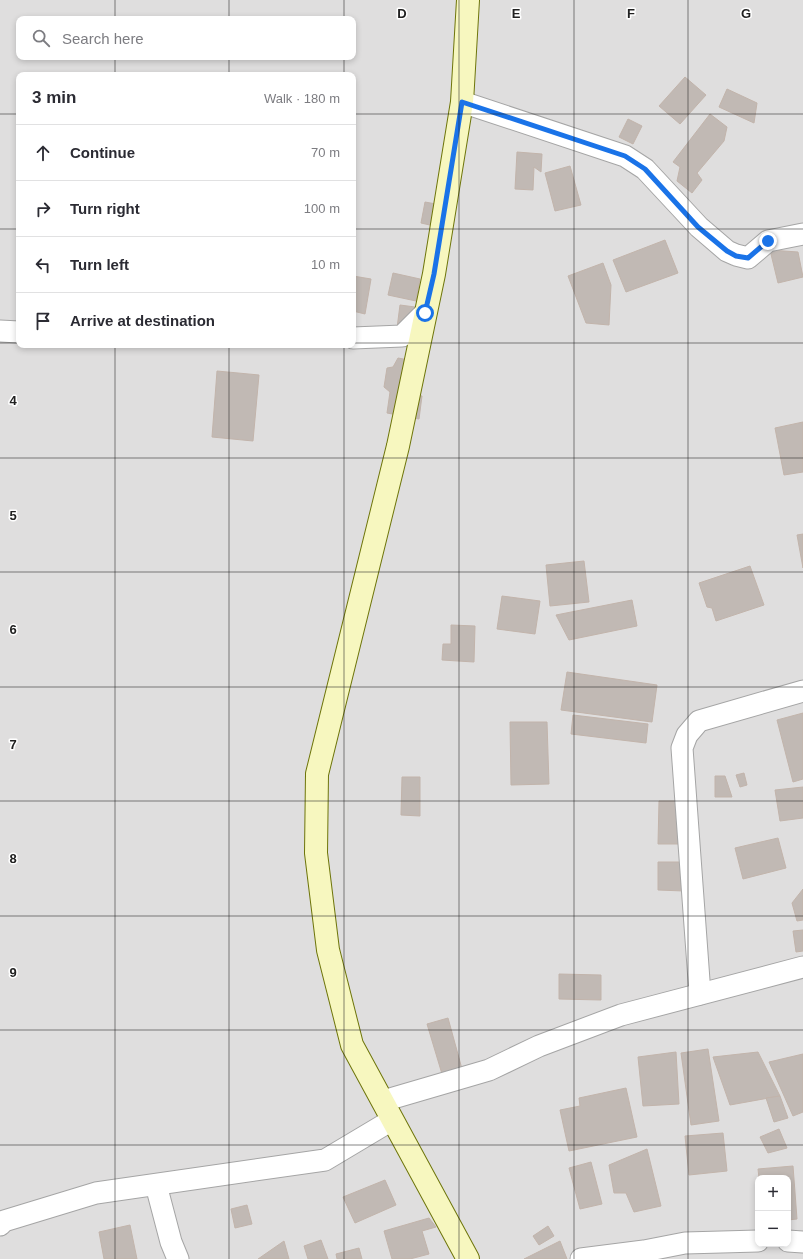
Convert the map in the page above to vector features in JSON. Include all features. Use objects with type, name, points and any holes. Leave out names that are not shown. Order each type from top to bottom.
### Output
[{"type":"main road","points":[[468,0],[462,102],[434,274],[398,446],[317,774],[316,853],[328,950],[352,1044],[468,1259]]},
{"type":"street","points":[[462,102],[625,156],[645,169],[698,227],[727,251],[736,256],[748,258],[768,241],[803,234]]},
{"type":"street","points":[[356,338],[402,336],[425,313]]},
{"type":"street","points":[[0,331],[16,332]]},
{"type":"street","points":[[700,994],[682,748],[687,735],[699,721],[803,691]]},
{"type":"street","points":[[0,1225],[4,1221],[96,1194],[325,1160],[388,1110],[489,1070],[539,1046],[621,1014],[803,967]]},
{"type":"street","points":[[156,1186],[171,1242],[178,1259]]},
{"type":"street","points":[[581,1259],[644,1251],[685,1242],[755,1241]]},
{"type":"street","points":[[791,1241],[803,1242]]},
{"type":"shaded area","points":[[0,0],[803,0],[803,1259],[0,1259]]},
{"type":"building","points":[[685,77],[706,95],[680,124],[659,106]]},
{"type":"building","points":[[727,89],[757,103],[754,123],[719,107]]},
{"type":"building","points":[[710,114],[727,127],[724,141],[697,173],[702,180],[692,193],[677,181],[680,167],[673,162]]},
{"type":"building","points":[[628,119],[642,126],[633,144],[619,137]]},
{"type":"building","points":[[517,152],[542,154],[541,172],[534,167],[533,190],[515,189]]},
{"type":"building","points":[[570,166],[581,205],[555,211],[545,173]]},
{"type":"building","points":[[425,202],[447,206],[443,228],[421,223]]},
{"type":"building","points":[[665,240],[678,273],[626,292],[613,260]]},
{"type":"building","points":[[770,250],[798,252],[803,277],[778,283]]},
{"type":"building","points":[[603,263],[611,285],[609,325],[586,323],[568,276]]},
{"type":"building","points":[[393,273],[420,279],[416,301],[388,295]]},
{"type":"building","points":[[356,276],[371,279],[365,314],[356,312]]},
{"type":"building","points":[[400,305],[415,307],[412,330],[397,328]]},
{"type":"building","points":[[398,358],[425,363],[411,394],[422,396],[419,419],[387,413],[390,392],[384,387],[387,368],[393,367]]},
{"type":"building","points":[[217,371],[259,375],[253,441],[212,437]]},
{"type":"building","points":[[803,422],[803,472],[784,475],[775,428]]},
{"type":"building","points":[[803,534],[803,568],[797,535]]},
{"type":"building","points":[[584,561],[589,602],[550,606],[546,565]]},
{"type":"building","points":[[750,566],[764,605],[716,621],[712,608],[707,607],[699,583]]},
{"type":"building","points":[[502,596],[540,601],[535,634],[497,629]]},
{"type":"building","points":[[632,600],[637,626],[569,640],[556,615]]},
{"type":"building","points":[[451,625],[475,626],[474,662],[442,660],[443,644],[451,644]]},
{"type":"building","points":[[567,672],[657,685],[652,722],[561,710]]},
{"type":"building","points":[[803,713],[803,779],[793,782],[777,720]]},
{"type":"building","points":[[573,715],[648,724],[646,743],[571,734]]},
{"type":"building","points":[[510,722],[547,722],[549,784],[511,785]]},
{"type":"building","points":[[744,773],[747,785],[740,787],[736,775]]},
{"type":"building","points":[[715,776],[725,776],[732,797],[715,797]]},
{"type":"building","points":[[402,777],[420,777],[420,816],[401,815]]},
{"type":"building","points":[[803,787],[803,818],[780,821],[775,790]]},
{"type":"building","points":[[659,801],[679,801],[679,844],[658,844]]},
{"type":"building","points":[[778,838],[786,868],[743,879],[735,848]]},
{"type":"building","points":[[658,862],[684,862],[684,891],[658,890]]},
{"type":"building","points":[[803,889],[803,920],[797,921],[792,903]]},
{"type":"building","points":[[803,930],[803,951],[796,952],[793,931]]},
{"type":"building","points":[[559,974],[601,975],[601,1000],[559,999]]},
{"type":"building","points":[[448,1018],[462,1069],[442,1074],[427,1024]]},
{"type":"building","points":[[708,1049],[719,1121],[691,1125],[681,1053]]},
{"type":"building","points":[[676,1052],[679,1104],[643,1106],[638,1057]]},
{"type":"building","points":[[758,1052],[780,1096],[730,1105],[713,1057]]},
{"type":"building","points":[[803,1054],[803,1112],[793,1116],[769,1062]]},
{"type":"building","points":[[626,1088],[637,1137],[569,1151],[560,1110],[580,1106],[579,1098]]},
{"type":"building","points":[[780,1096],[788,1118],[774,1122],[766,1098]]},
{"type":"building","points":[[779,1129],[787,1148],[768,1153],[760,1137]]},
{"type":"building","points":[[723,1133],[727,1171],[689,1175],[685,1136]]},
{"type":"building","points":[[647,1149],[661,1206],[634,1212],[626,1193],[614,1193],[609,1165]]},
{"type":"building","points":[[591,1162],[602,1204],[580,1209],[569,1168]]},
{"type":"building","points":[[793,1166],[797,1219],[791,1220],[791,1175],[759,1175],[758,1169]]},
{"type":"building","points":[[385,1180],[396,1205],[355,1223],[343,1197]]},
{"type":"building","points":[[247,1205],[252,1224],[235,1228],[231,1209]]},
{"type":"building","points":[[429,1218],[436,1227],[422,1231],[429,1254],[410,1259],[392,1259],[384,1231]]},
{"type":"building","points":[[130,1225],[137,1259],[104,1259],[99,1232]]},
{"type":"building","points":[[548,1226],[554,1236],[539,1245],[533,1236]]},
{"type":"building","points":[[321,1240],[328,1259],[308,1259],[304,1246]]},
{"type":"building","points":[[284,1241],[289,1259],[258,1259]]},
{"type":"building","points":[[560,1241],[567,1259],[524,1259]]},
{"type":"building","points":[[359,1248],[362,1259],[337,1259],[336,1254]]},
{"type":"route","points":[[425,313],[434,274],[462,102],[597,148],[625,156],[645,169],[698,227],[727,251],[736,256],[748,258],[768,241]]}]
